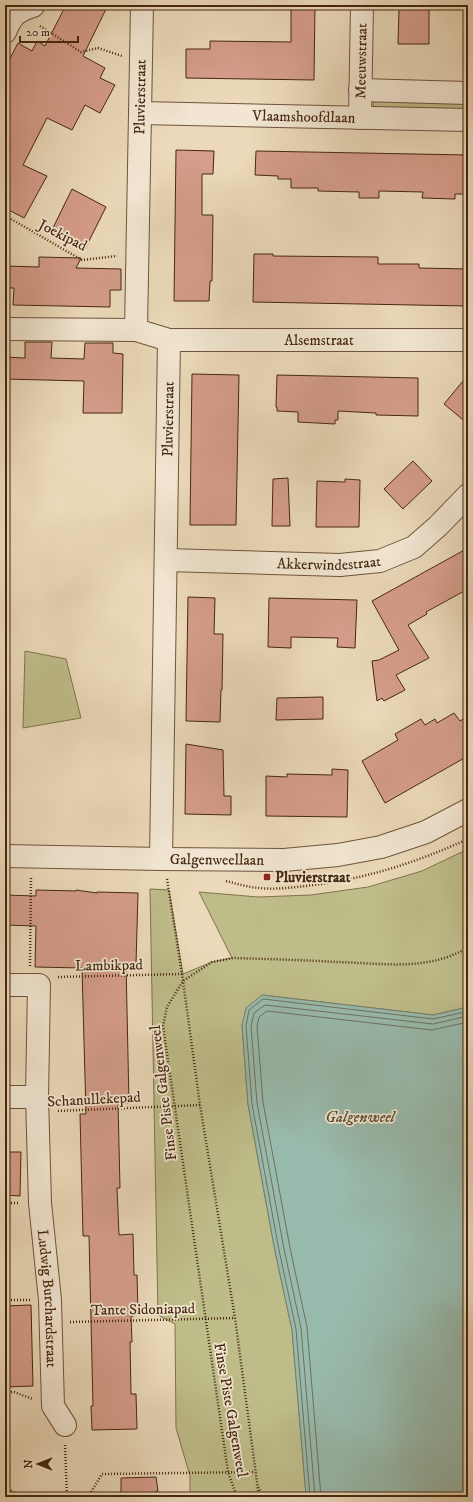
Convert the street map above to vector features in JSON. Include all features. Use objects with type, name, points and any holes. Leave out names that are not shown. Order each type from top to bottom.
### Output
[{"type":"street","name":"Pluvierstraat","points":[[136,330],[142,5]]},
{"type":"street","name":"Meeuwstraat","points":[[360,118],[362,5]]},
{"type":"street","points":[[5,32],[9,22],[19,11],[29,8]]},
{"type":"street","name":"Vlaamshoofdlaan","points":[[360,90],[468,93]]},
{"type":"street","name":"Vlaamshoofdlaan","points":[[140,113],[468,120]]},
{"type":"street","points":[[5,329],[136,330],[169,340]]},
{"type":"street","name":"Pluvierstraat","points":[[161,859],[169,340]]},
{"type":"street","name":"Alsemstraat","points":[[169,340],[468,340]]},
{"type":"street","name":"Akkerwindestraat","points":[[166,560],[340,565],[380,561],[414,547],[438,526],[468,495]]},
{"type":"street","name":"Galgenweellaan","points":[[5,856],[284,860],[338,854],[381,847],[426,832],[468,810]]},
{"type":"street","points":[[5,985],[39,985]]},
{"type":"street","name":"Ludwig Burchardstraat","points":[[39,985],[38,1105],[40,1203],[51,1322],[53,1406]]},
{"type":"street","points":[[5,1097],[38,1105]]},
{"type":"street","points":[[53,1406],[65,1425]]},
{"type":"path","points":[[29,8],[29,18],[81,52],[98,48],[141,63]]},
{"type":"path","name":"Joekipad","points":[[5,219],[11,219],[82,260],[137,254]]},
{"type":"path","points":[[31,856],[30,972],[39,985]]},
{"type":"path","points":[[161,859],[169,890],[200,1105],[235,1318],[259,1497]]},
{"type":"path","name":"Finse Piste Galgenweel","points":[[237,1497],[228,1472],[173,1106],[163,1026],[167,1007],[183,981],[212,962],[233,958],[410,964],[440,960],[460,953],[468,947]]},
{"type":"path","name":"Lambikpad","points":[[39,985],[59,977],[182,974]]},
{"type":"path","name":"Schanullekepad","points":[[38,1105],[200,1105]]},
{"type":"path","name":"Tante Sidoniapad","points":[[51,1322],[235,1318]]},
{"type":"path","points":[[5,1392],[14,1392],[53,1406]]},
{"type":"path","points":[[65,1425],[67,1497]]},
{"type":"path","points":[[88,1497],[102,1474],[255,1472]]},
{"type":"path","points":[[257,1485],[264,1497]]},
{"type":"path","points":[[5,1490],[10,1490],[20,1497]]},
{"type":"shaded area","points":[[375,100],[468,101],[468,111],[374,108],[373,104]]},
{"type":"shaded area","points":[[25,651],[66,659],[81,718],[23,728]]},
{"type":"shaded area","points":[[468,849],[468,1004],[464,1008],[433,1015],[262,995],[242,1025],[248,1104],[275,1251],[292,1330],[307,1497],[190,1497],[190,1476],[176,1428],[175,1324],[158,1315],[150,889],[169,890],[183,974],[212,962],[232,958],[199,892],[258,897],[311,895],[368,887],[422,871]]},
{"type":"water","name":"Galgenweel","points":[[262,995],[433,1015],[464,1008],[468,1004],[468,1497],[307,1497],[306,1495],[292,1330],[275,1251],[248,1104],[242,1025],[246,1008]]},
{"type":"building","points":[[66,5],[108,5],[83,56],[105,68],[100,78],[115,85],[100,113],[85,105],[72,130],[47,118],[23,165],[47,176],[24,218],[5,208],[5,68],[18,43],[32,51],[37,41],[45,46]]},
{"type":"building","points":[[291,5],[315,5],[314,80],[186,78],[186,49],[210,49],[210,41],[291,42]]},
{"type":"building","points":[[399,9],[429,9],[429,44],[398,44]]},
{"type":"building","points":[[176,150],[214,151],[213,174],[202,174],[202,215],[213,215],[212,281],[210,281],[209,301],[174,301]]},
{"type":"building","points":[[256,151],[468,155],[468,194],[455,194],[455,199],[422,198],[423,192],[379,191],[379,198],[359,198],[359,192],[318,191],[318,188],[291,188],[291,179],[278,179],[278,176],[255,175]]},
{"type":"building","points":[[72,189],[106,207],[85,249],[51,232]]},
{"type":"building","points":[[254,254],[273,254],[273,256],[378,257],[378,264],[419,264],[419,268],[468,269],[468,306],[253,302]]},
{"type":"building","points":[[39,257],[81,258],[76,268],[121,269],[121,290],[110,290],[110,307],[13,305],[14,288],[5,288],[5,266],[39,267]]},
{"type":"building","points":[[25,342],[52,342],[51,358],[84,359],[85,343],[113,343],[113,353],[123,354],[122,413],[83,413],[84,381],[5,379],[5,357],[25,358]]},
{"type":"building","points":[[192,374],[239,375],[236,525],[190,525]]},
{"type":"building","points":[[277,375],[418,378],[418,416],[376,415],[376,413],[338,411],[338,420],[335,420],[335,424],[298,422],[298,412],[277,411]]},
{"type":"building","points":[[468,375],[468,424],[444,404]]},
{"type":"building","points":[[413,461],[432,481],[403,509],[384,489]]},
{"type":"building","points":[[288,478],[290,526],[272,526],[273,479]]},
{"type":"building","points":[[345,479],[360,480],[359,527],[316,527],[317,481],[345,482]]},
{"type":"building","points":[[468,548],[468,589],[426,612],[427,614],[408,625],[429,658],[396,675],[405,690],[384,701],[382,698],[377,701],[372,661],[379,660],[399,650],[372,601]]},
{"type":"building","points":[[188,597],[215,598],[214,634],[223,634],[220,722],[186,721]]},
{"type":"building","points":[[269,598],[357,600],[355,648],[337,647],[338,638],[291,637],[291,648],[268,647]]},
{"type":"building","points":[[323,697],[323,719],[276,720],[277,698]]},
{"type":"building","points":[[454,713],[460,721],[468,716],[468,756],[385,803],[362,761],[398,740],[395,734],[421,719],[425,725],[435,719],[437,723]]},
{"type":"building","points":[[186,744],[223,750],[224,796],[231,796],[231,815],[185,814]]},
{"type":"building","points":[[332,769],[348,770],[347,817],[266,816],[266,776],[287,777],[287,774],[332,775]]},
{"type":"building","points":[[36,890],[76,890],[97,893],[138,893],[136,964],[126,963],[129,1103],[118,1103],[120,1188],[117,1188],[119,1235],[133,1234],[134,1275],[137,1275],[138,1311],[134,1311],[134,1316],[131,1316],[132,1342],[130,1342],[131,1394],[136,1394],[137,1429],[92,1430],[91,1406],[93,1406],[89,1236],[83,1236],[80,1114],[86,1114],[82,968],[35,967],[36,926],[5,925],[5,895],[36,896]]},
{"type":"building","points":[[5,1152],[21,1152],[20,1196],[5,1195]]},
{"type":"building","points":[[31,1305],[33,1386],[5,1387],[5,1306]]},
{"type":"building","points":[[156,1477],[158,1491],[156,1491],[156,1497],[121,1497],[121,1478]]},
{"type":"place","name":"Pluvierstraat","points":[[267,877]]}]
